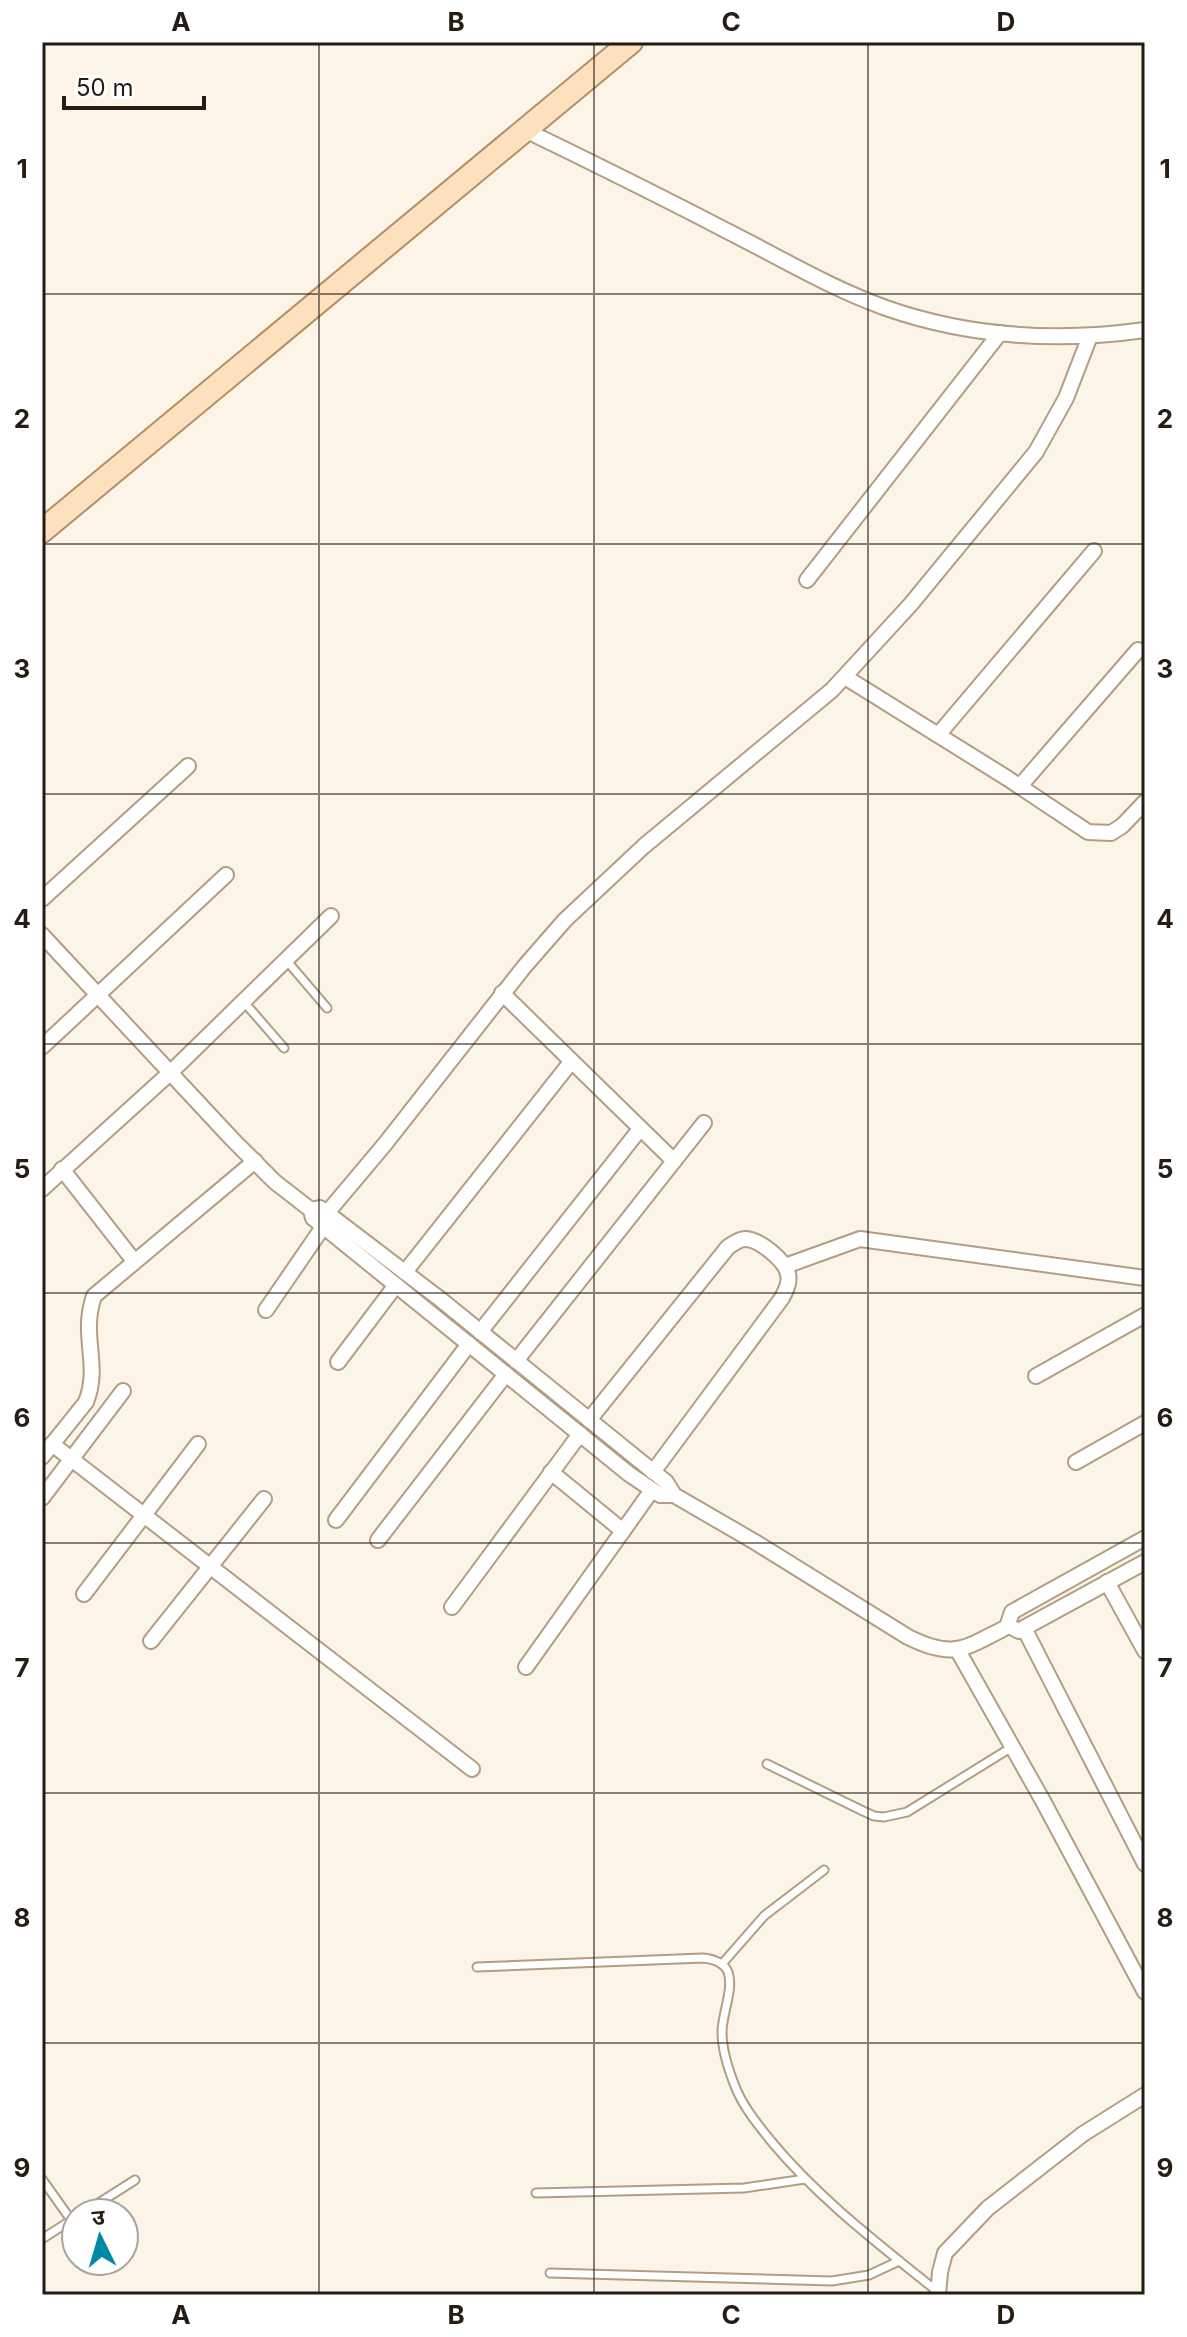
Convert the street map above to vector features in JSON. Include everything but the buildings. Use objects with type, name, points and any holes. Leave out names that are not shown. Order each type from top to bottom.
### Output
[{"type":"main road","points":[[42,531],[631,42]]},
{"type":"street","points":[[525,130],[814,276],[914,317],[1000,333],[1090,336],[1145,330]]},
{"type":"street","points":[[807,580],[1000,333]]},
{"type":"street","points":[[266,1310],[320,1216],[385,1144],[502,993],[565,920],[644,846],[813,708],[911,604],[1036,452],[1066,398],[1090,336]]},
{"type":"street","points":[[938,735],[1094,551]]},
{"type":"street","points":[[1020,786],[1138,650]]},
{"type":"street","points":[[845,677],[1088,832],[1111,833],[1145,802]]},
{"type":"street","points":[[42,899],[188,766]]},
{"type":"street","points":[[42,1047],[226,875]]},
{"type":"street","points":[[42,1189],[171,1072],[331,916]]},
{"type":"street","points":[[42,935],[275,1182],[405,1272],[666,1482],[674,1495],[908,1637],[930,1647],[947,1650],[969,1646],[1007,1627],[1019,1631],[1145,1562]]},
{"type":"street","points":[[502,993],[674,1161]]},
{"type":"street","points":[[405,1272],[571,1062]]},
{"type":"street","points":[[516,1361],[704,1123]]},
{"type":"street","points":[[480,1332],[640,1129]]},
{"type":"street","points":[[42,1457],[86,1402],[90,1391],[92,1368],[87,1325],[94,1296],[255,1161]]},
{"type":"street","points":[[62,1169],[134,1261]]},
{"type":"street","points":[[320,1216],[396,1285],[629,1474],[660,1495],[674,1495]]},
{"type":"street","points":[[589,1420],[728,1247],[743,1239],[758,1243],[785,1266],[787,1289],[777,1307],[653,1472]]},
{"type":"street","points":[[785,1266],[860,1239],[1145,1278]]},
{"type":"street","points":[[338,1362],[396,1285]]},
{"type":"street","points":[[1036,1376],[1145,1315]]},
{"type":"street","points":[[336,1520],[469,1344]]},
{"type":"street","points":[[378,1540],[506,1374]]},
{"type":"street","points":[[42,1498],[123,1391]]},
{"type":"street","points":[[1076,1462],[1145,1423]]},
{"type":"street","points":[[452,1607],[580,1434]]},
{"type":"street","points":[[52,1444],[472,1769]]},
{"type":"street","points":[[84,1594],[198,1444]]},
{"type":"street","points":[[551,1472],[623,1531]]},
{"type":"street","points":[[526,1667],[652,1490]]},
{"type":"street","points":[[151,1641],[264,1499]]},
{"type":"street","points":[[1007,1627],[1012,1612],[1145,1538]]},
{"type":"street","points":[[1107,1582],[1145,1651]]},
{"type":"street","points":[[1024,1628],[1145,1864]]},
{"type":"street","points":[[957,1649],[1145,1992]]},
{"type":"street","points":[[938,2294],[945,2253],[988,2208],[1083,2134],[1145,2095]]},
{"type":"lane","points":[[287,961],[327,1008]]},
{"type":"lane","points":[[244,1002],[284,1048]]},
{"type":"lane","points":[[767,1764],[874,1816],[884,1817],[920,1806],[1012,1747]]},
{"type":"lane","points":[[722,1964],[764,1916],[824,1870]]},
{"type":"lane","points":[[477,1967],[703,1958],[711,1958],[722,1964],[728,1970],[729,1980],[722,2032],[724,2051],[739,2095],[758,2125],[805,2179],[838,2210],[938,2294]]},
{"type":"lane","points":[[42,2179],[60,2202]]},
{"type":"lane","points":[[536,2193],[744,2188],[805,2179]]},
{"type":"lane","points":[[108,2197],[135,2180]]},
{"type":"lane","points":[[42,2239],[60,2228]]},
{"type":"lane","points":[[550,2273],[832,2281],[869,2275],[899,2261]]}]
